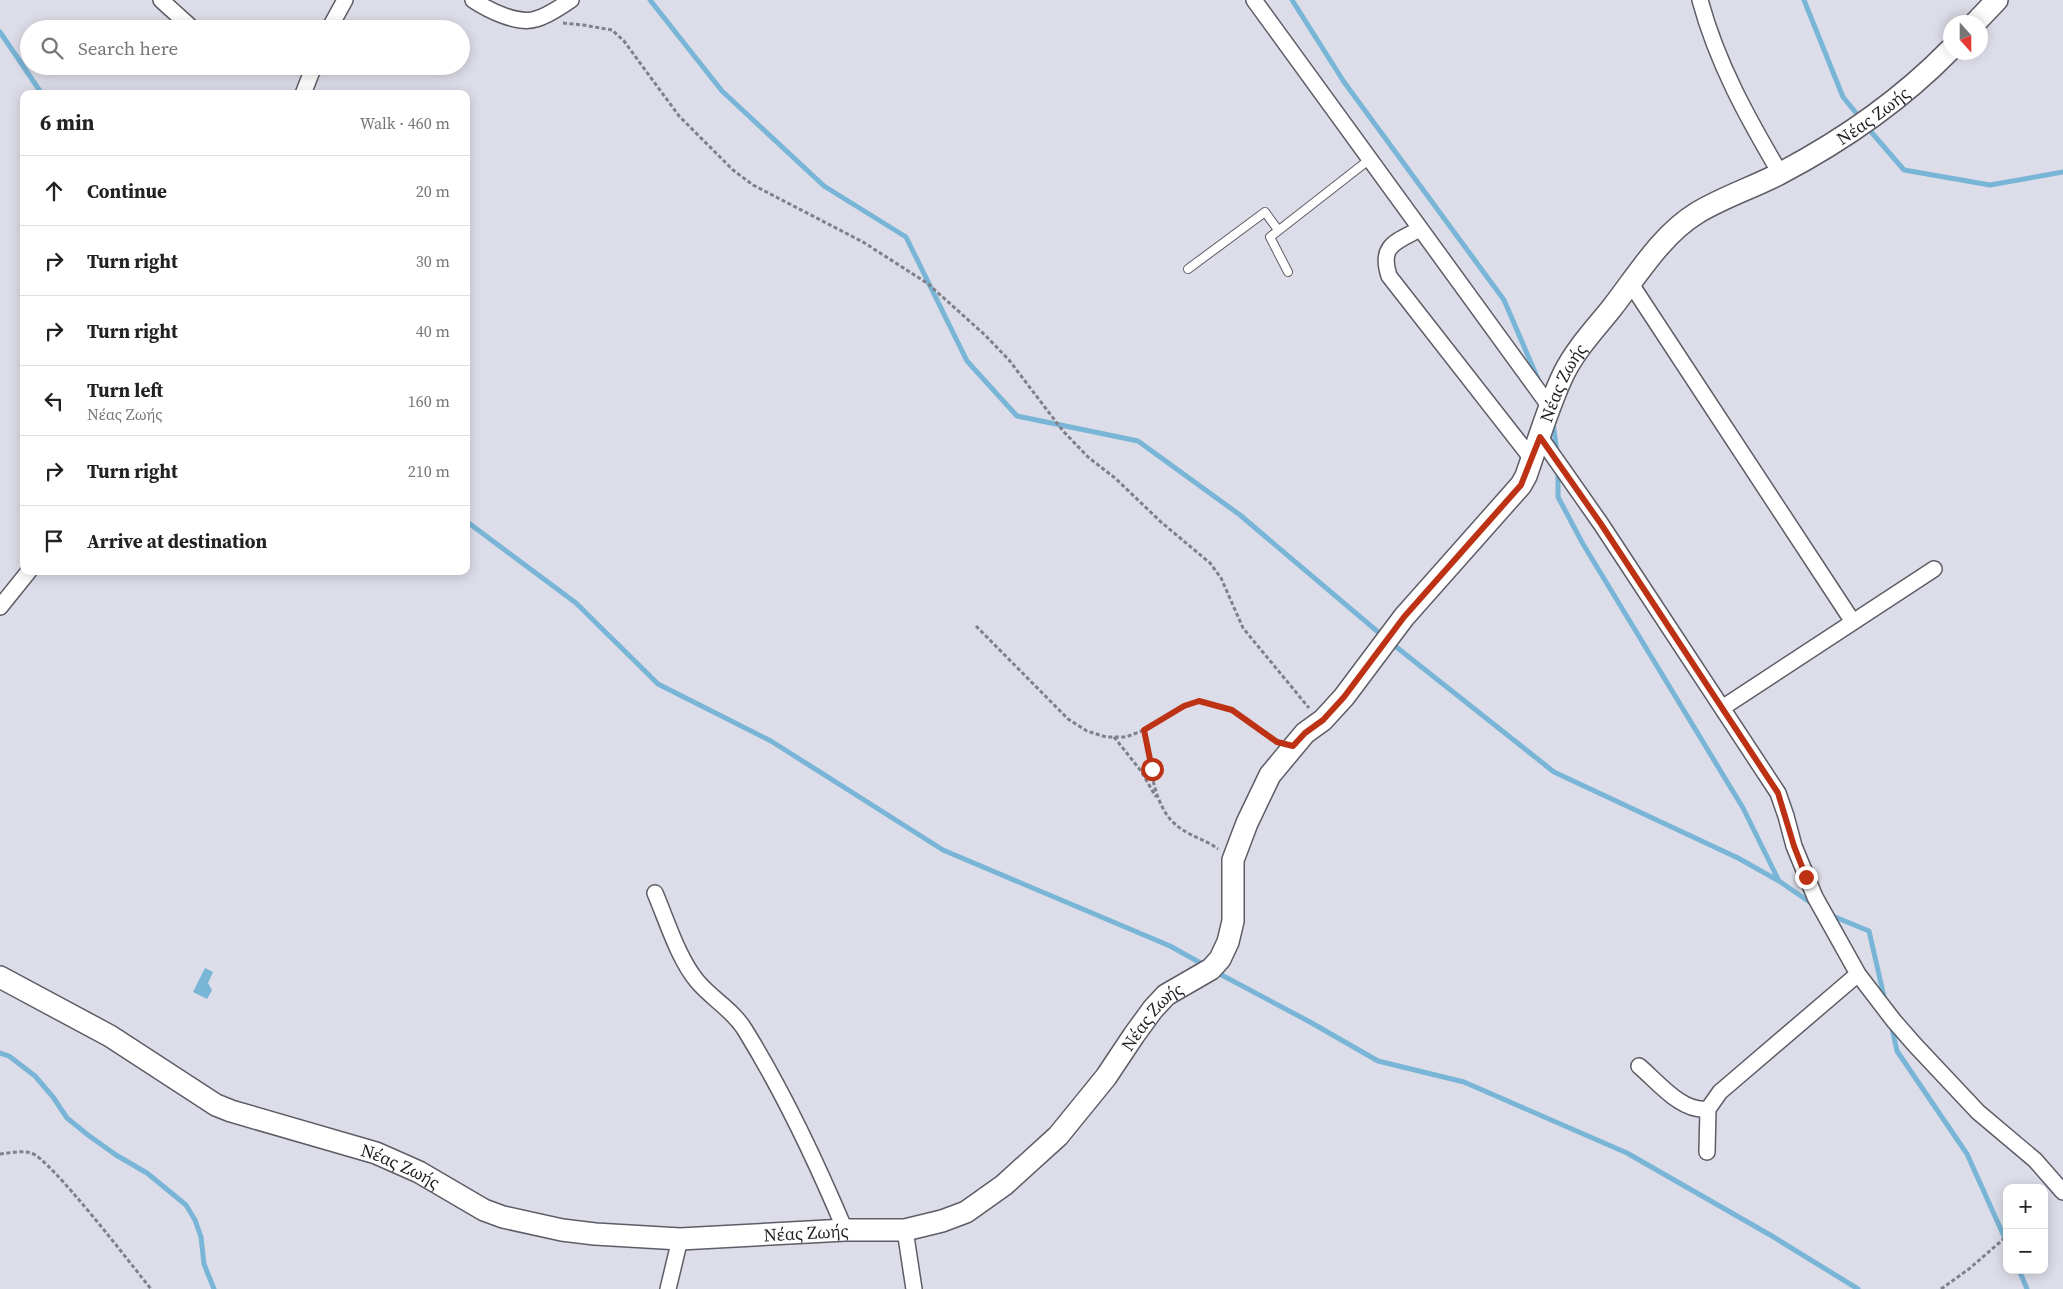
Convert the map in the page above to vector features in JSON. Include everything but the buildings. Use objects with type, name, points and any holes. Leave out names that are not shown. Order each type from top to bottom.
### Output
[{"type":"street","points":[[162,0],[183,20]]},
{"type":"street","points":[[334,20],[345,0]]},
{"type":"street","points":[[473,0],[481,6],[510,18],[534,20],[571,0]]},
{"type":"street","points":[[1254,0],[1550,407]]},
{"type":"street","points":[[1700,0],[1716,53],[1726,76],[1747,117],[1780,173]]},
{"type":"street","points":[[1983,15],[1997,0]]},
{"type":"street","name":"Νέας Ζωής","points":[[0,977],[110,1036],[216,1105],[237,1113],[376,1153],[419,1172],[484,1210],[502,1217],[562,1230],[680,1239],[845,1230],[905,1230],[942,1221],[966,1212],[1012,1178],[1058,1136],[1106,1078],[1144,1022],[1166,995],[1178,986],[1211,969],[1220,959],[1228,942],[1233,921],[1233,860],[1261,791],[1270,775],[1305,733],[1323,720],[1344,697],[1404,617],[1521,485],[1550,407],[1571,360],[1662,244],[1695,214],[1720,200],[1780,173],[1846,135],[1883,110],[1910,88],[1943,57]]},
{"type":"street","points":[[305,90],[310,75]]},
{"type":"street","points":[[1420,229],[1393,244],[1385,255],[1384,264],[1389,276],[1532,459]]},
{"type":"street","points":[[1631,284],[1853,622]]},
{"type":"street","points":[[1540,437],[1601,524],[1778,793],[1794,846],[1815,897],[1858,974],[1894,1021],[1978,1112],[2036,1160],[2063,1192]]},
{"type":"street","points":[[1722,708],[1934,569]]},
{"type":"street","points":[[0,607],[26,575]]},
{"type":"street","points":[[655,893],[689,971],[699,984],[732,1014],[748,1035],[795,1119],[845,1230]]},
{"type":"street","points":[[1707,1152],[1708,1108],[1720,1092],[1858,974]]},
{"type":"street","points":[[1639,1066],[1687,1105],[1698,1110],[1708,1108]]},
{"type":"street","points":[[905,1230],[914,1289]]},
{"type":"street","points":[[668,1289],[680,1239]]},
{"type":"lane","points":[[1288,272],[1270,237],[1370,160]]},
{"type":"lane","points":[[1188,269],[1266,212],[1278,230]]},
{"type":"path","points":[[534,20],[583,24],[612,30],[624,41],[679,116],[733,170],[753,185],[863,242],[927,283],[960,310],[1008,360],[1063,431],[1088,457],[1115,478],[1161,522],[1210,563],[1221,578],[1243,628],[1297,693],[1323,720]]},
{"type":"path","points":[[976,626],[1068,719],[1087,731],[1106,737],[1126,737],[1144,730],[1184,706],[1199,701],[1232,710],[1277,742],[1293,746]]},
{"type":"path","points":[[1144,730],[1158,800]]},
{"type":"path","points":[[1114,737],[1141,771],[1164,811],[1174,824],[1190,836],[1213,846],[1233,860]]},
{"type":"path","points":[[0,1154],[32,1153],[49,1167],[151,1289]]},
{"type":"path","points":[[1941,1289],[1969,1269],[2003,1239]]},
{"type":"water","points":[[205,968],[213,972],[208,983],[212,990],[207,999],[193,992]]},
{"type":"waterway","points":[[650,0],[722,91],[824,186],[906,237],[967,361],[1017,416],[1138,441],[1240,515],[1384,637]]},
{"type":"waterway","points":[[1292,0],[1344,82],[1504,300],[1538,379]]},
{"type":"waterway","points":[[1804,0],[1843,97],[1861,119]]},
{"type":"waterway","points":[[0,32],[20,62]]},
{"type":"waterway","points":[[29,75],[39,90]]},
{"type":"waterway","points":[[1866,126],[1904,170],[1990,185],[2063,172]]},
{"type":"waterway","points":[[1553,422],[1557,453]]},
{"type":"waterway","points":[[1558,469],[1558,497],[1583,544],[1743,808],[1779,881]]},
{"type":"waterway","points":[[470,524],[576,603],[658,684],[771,741],[943,850],[1170,946],[1206,966]]},
{"type":"waterway","points":[[1390,642],[1554,772],[1738,858],[1779,881],[1814,905]]},
{"type":"waterway","points":[[1830,915],[1869,931],[1885,1001]]},
{"type":"waterway","points":[[1216,972],[1378,1061],[1464,1082],[1627,1153],[1772,1236],[1858,1289]]},
{"type":"waterway","points":[[1891,1024],[1897,1051],[1967,1154],[2003,1234]]},
{"type":"waterway","points":[[0,1053],[9,1056],[35,1076],[53,1097],[67,1118],[116,1155],[147,1173],[186,1205],[195,1220],[201,1237],[204,1264],[214,1289]]},
{"type":"waterway","points":[[2021,1274],[2027,1289]]},
{"type":"route","points":[[1152,769],[1144,730],[1184,706],[1199,701],[1232,710],[1277,742],[1293,746],[1305,733],[1323,720],[1344,697],[1404,617],[1521,485],[1540,437],[1601,524],[1778,793],[1794,846],[1806,877]]}]
